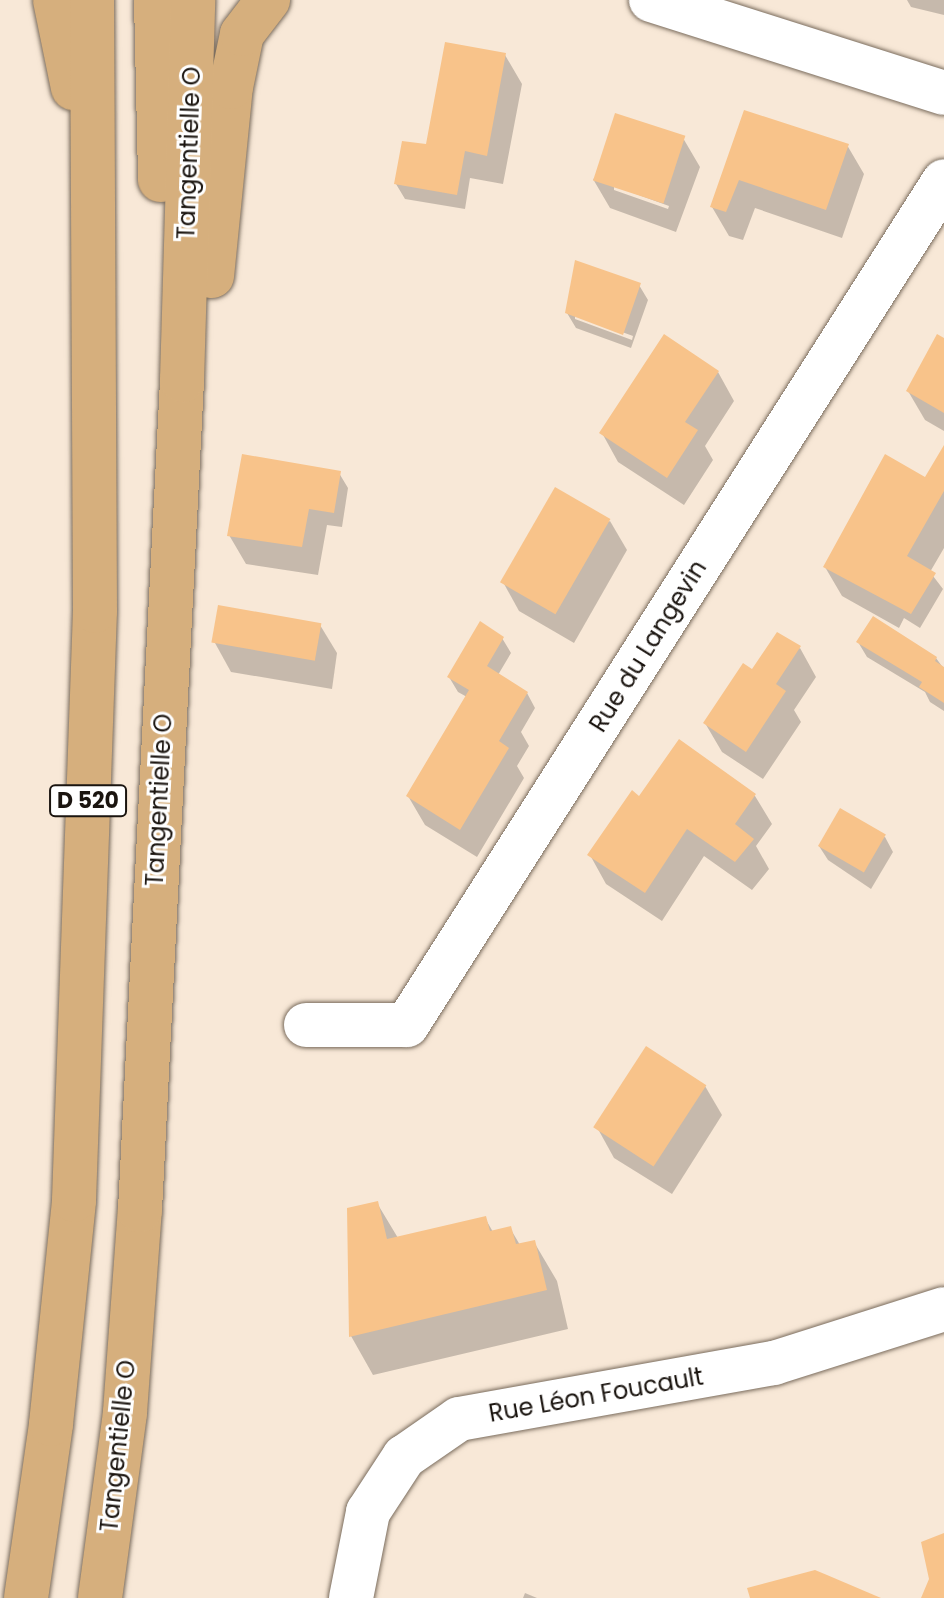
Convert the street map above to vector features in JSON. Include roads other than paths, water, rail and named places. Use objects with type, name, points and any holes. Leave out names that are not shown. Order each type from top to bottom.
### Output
[{"type":"main road","points":[[55,0],[91,173]]},
{"type":"main road","name":"D 520","points":[[26,1598],[51,1424],[74,1200],[95,611],[92,0]]},
{"type":"main road","name":"D 520","points":[[156,0],[162,287],[182,380]]},
{"type":"main road","name":"Tangentielle O","points":[[100,1598],[125,1412],[140,1210],[167,623],[182,380],[193,0]]},
{"type":"main road","name":"D 520","points":[[167,623],[186,539],[231,87],[242,34],[268,0]]},
{"type":"street","points":[[651,0],[944,93]]},
{"type":"street","name":"Rue du Langevin","points":[[306,1025],[407,1025],[944,181]]},
{"type":"street","name":"Rue Léon Foucault","points":[[351,1598],[368,1512],[404,1457],[459,1419],[774,1363],[944,1309]]}]
